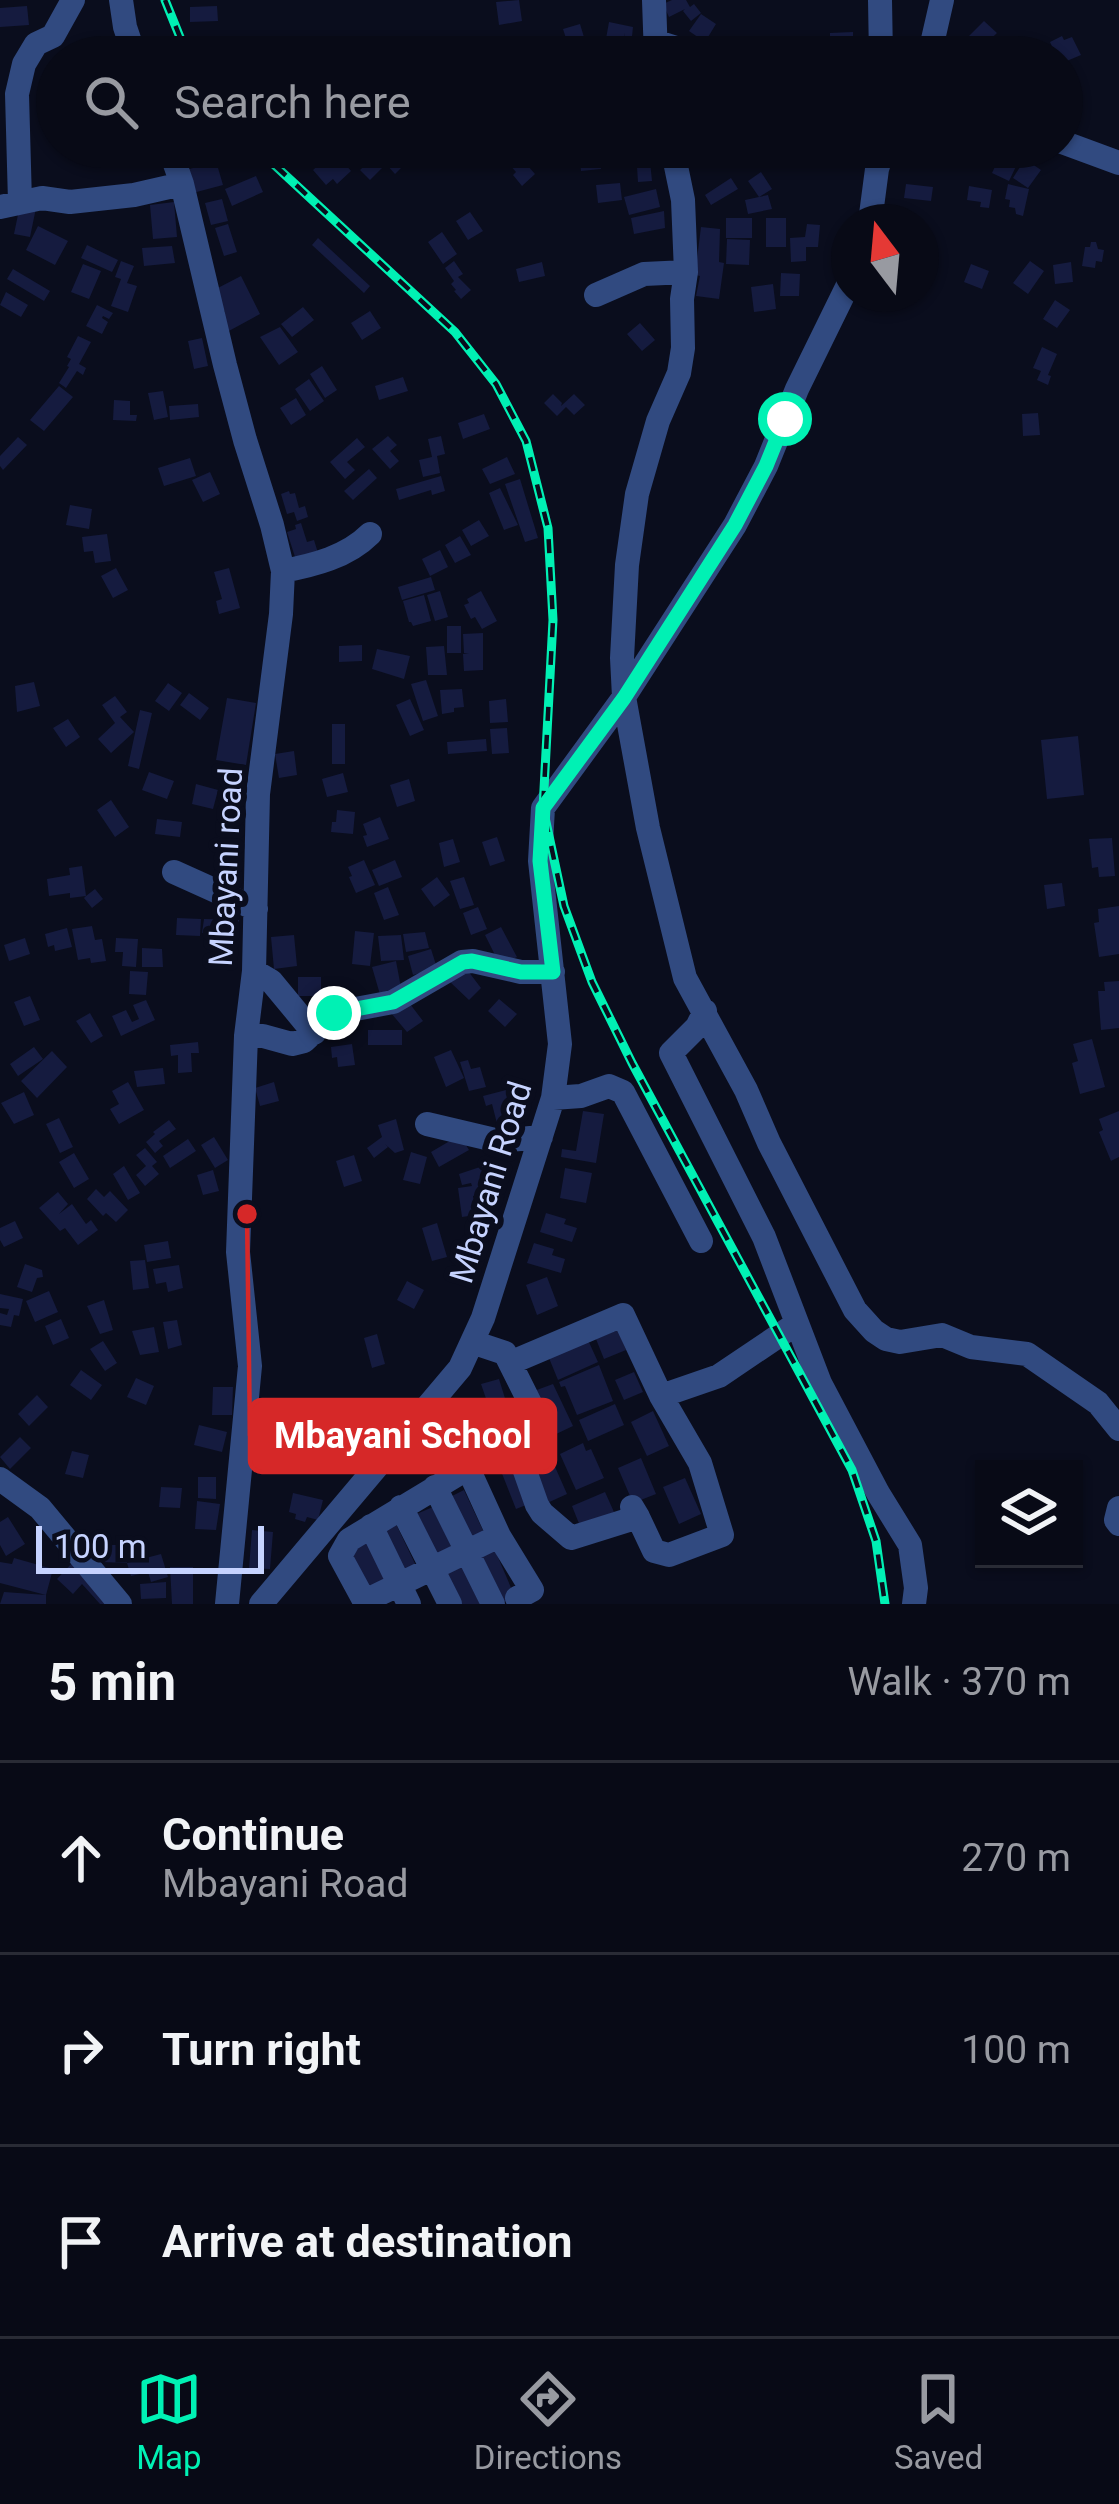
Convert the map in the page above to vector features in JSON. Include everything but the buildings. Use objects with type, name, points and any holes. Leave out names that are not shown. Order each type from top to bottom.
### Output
[{"type":"street","points":[[53,36],[74,0]]},
{"type":"street","points":[[121,0],[128,36]]},
{"type":"street","points":[[653,0],[654,36]]},
{"type":"street","points":[[880,0],[881,36]]},
{"type":"street","points":[[933,36],[942,0]]},
{"type":"street","points":[[36,44],[24,64],[17,94],[10,204],[42,198],[70,202],[134,195],[182,184]]},
{"type":"street","points":[[1083,150],[1119,163]]},
{"type":"street","name":"Mbayani road","points":[[176,168],[224,365],[283,572],[258,794],[254,971],[246,1036],[238,1252],[250,1366],[227,1604]]},
{"type":"street","points":[[676,168],[683,200],[686,272],[683,348],[679,373],[652,440],[634,514],[622,658],[624,698],[648,828],[686,978],[855,1310],[874,1331],[899,1342],[942,1335],[971,1348],[1028,1354],[1098,1403],[1119,1429]]},
{"type":"street","points":[[872,204],[877,168]]},
{"type":"street","points":[[596,295],[644,274],[686,272]]},
{"type":"street","name":"Mbayani Road","points":[[261,1604],[460,1368],[483,1318],[554,1098],[560,1044],[540,861],[543,808],[624,698],[735,525],[835,312]]},
{"type":"street","points":[[283,572],[351,550],[370,534]]},
{"type":"street","points":[[173,872],[256,909]]},
{"type":"street","points":[[246,1036],[292,1044],[304,1041],[334,1013],[393,1002],[463,962],[553,972]]},
{"type":"street","points":[[254,971],[272,981],[314,1033]]},
{"type":"street","points":[[705,1011],[698,1027],[671,1053],[764,1237],[838,1418],[910,1545],[914,1604]]},
{"type":"street","points":[[554,1098],[581,1096],[609,1086],[623,1092],[701,1240]]},
{"type":"street","points":[[427,1124],[499,1142],[541,1137]]},
{"type":"street","points":[[510,1363],[623,1315],[661,1396],[700,1463],[722,1535],[670,1555],[654,1551],[635,1512],[572,1538],[542,1513],[514,1439]]},
{"type":"street","points":[[661,1396],[719,1376],[796,1324]]},
{"type":"street","points":[[472,1342],[506,1354],[533,1409],[521,1436],[349,1540],[340,1556],[365,1603],[405,1594],[433,1570],[499,1536]]},
{"type":"street","points":[[435,1486],[467,1552],[509,1602],[532,1590],[499,1536],[467,1466]]},
{"type":"street","points":[[0,1479],[40,1508],[120,1604]]},
{"type":"street","points":[[401,1508],[450,1604]]},
{"type":"street","points":[[1119,1508],[1119,1524]]},
{"type":"street","points":[[371,1526],[405,1594]]},
{"type":"railway","points":[[165,0],[180,36]]},
{"type":"railway","points":[[278,168],[455,332],[496,384],[526,441],[548,528],[553,620],[543,808],[564,906],[592,982],[632,1063],[852,1470],[876,1541],[885,1604]]},
{"type":"place","name":"Mbayani School","points":[[247,1214]]},
{"type":"route","points":[[334,1013],[393,1002],[463,962],[553,972],[540,861],[543,808],[624,698],[735,525],[785,419]]}]
